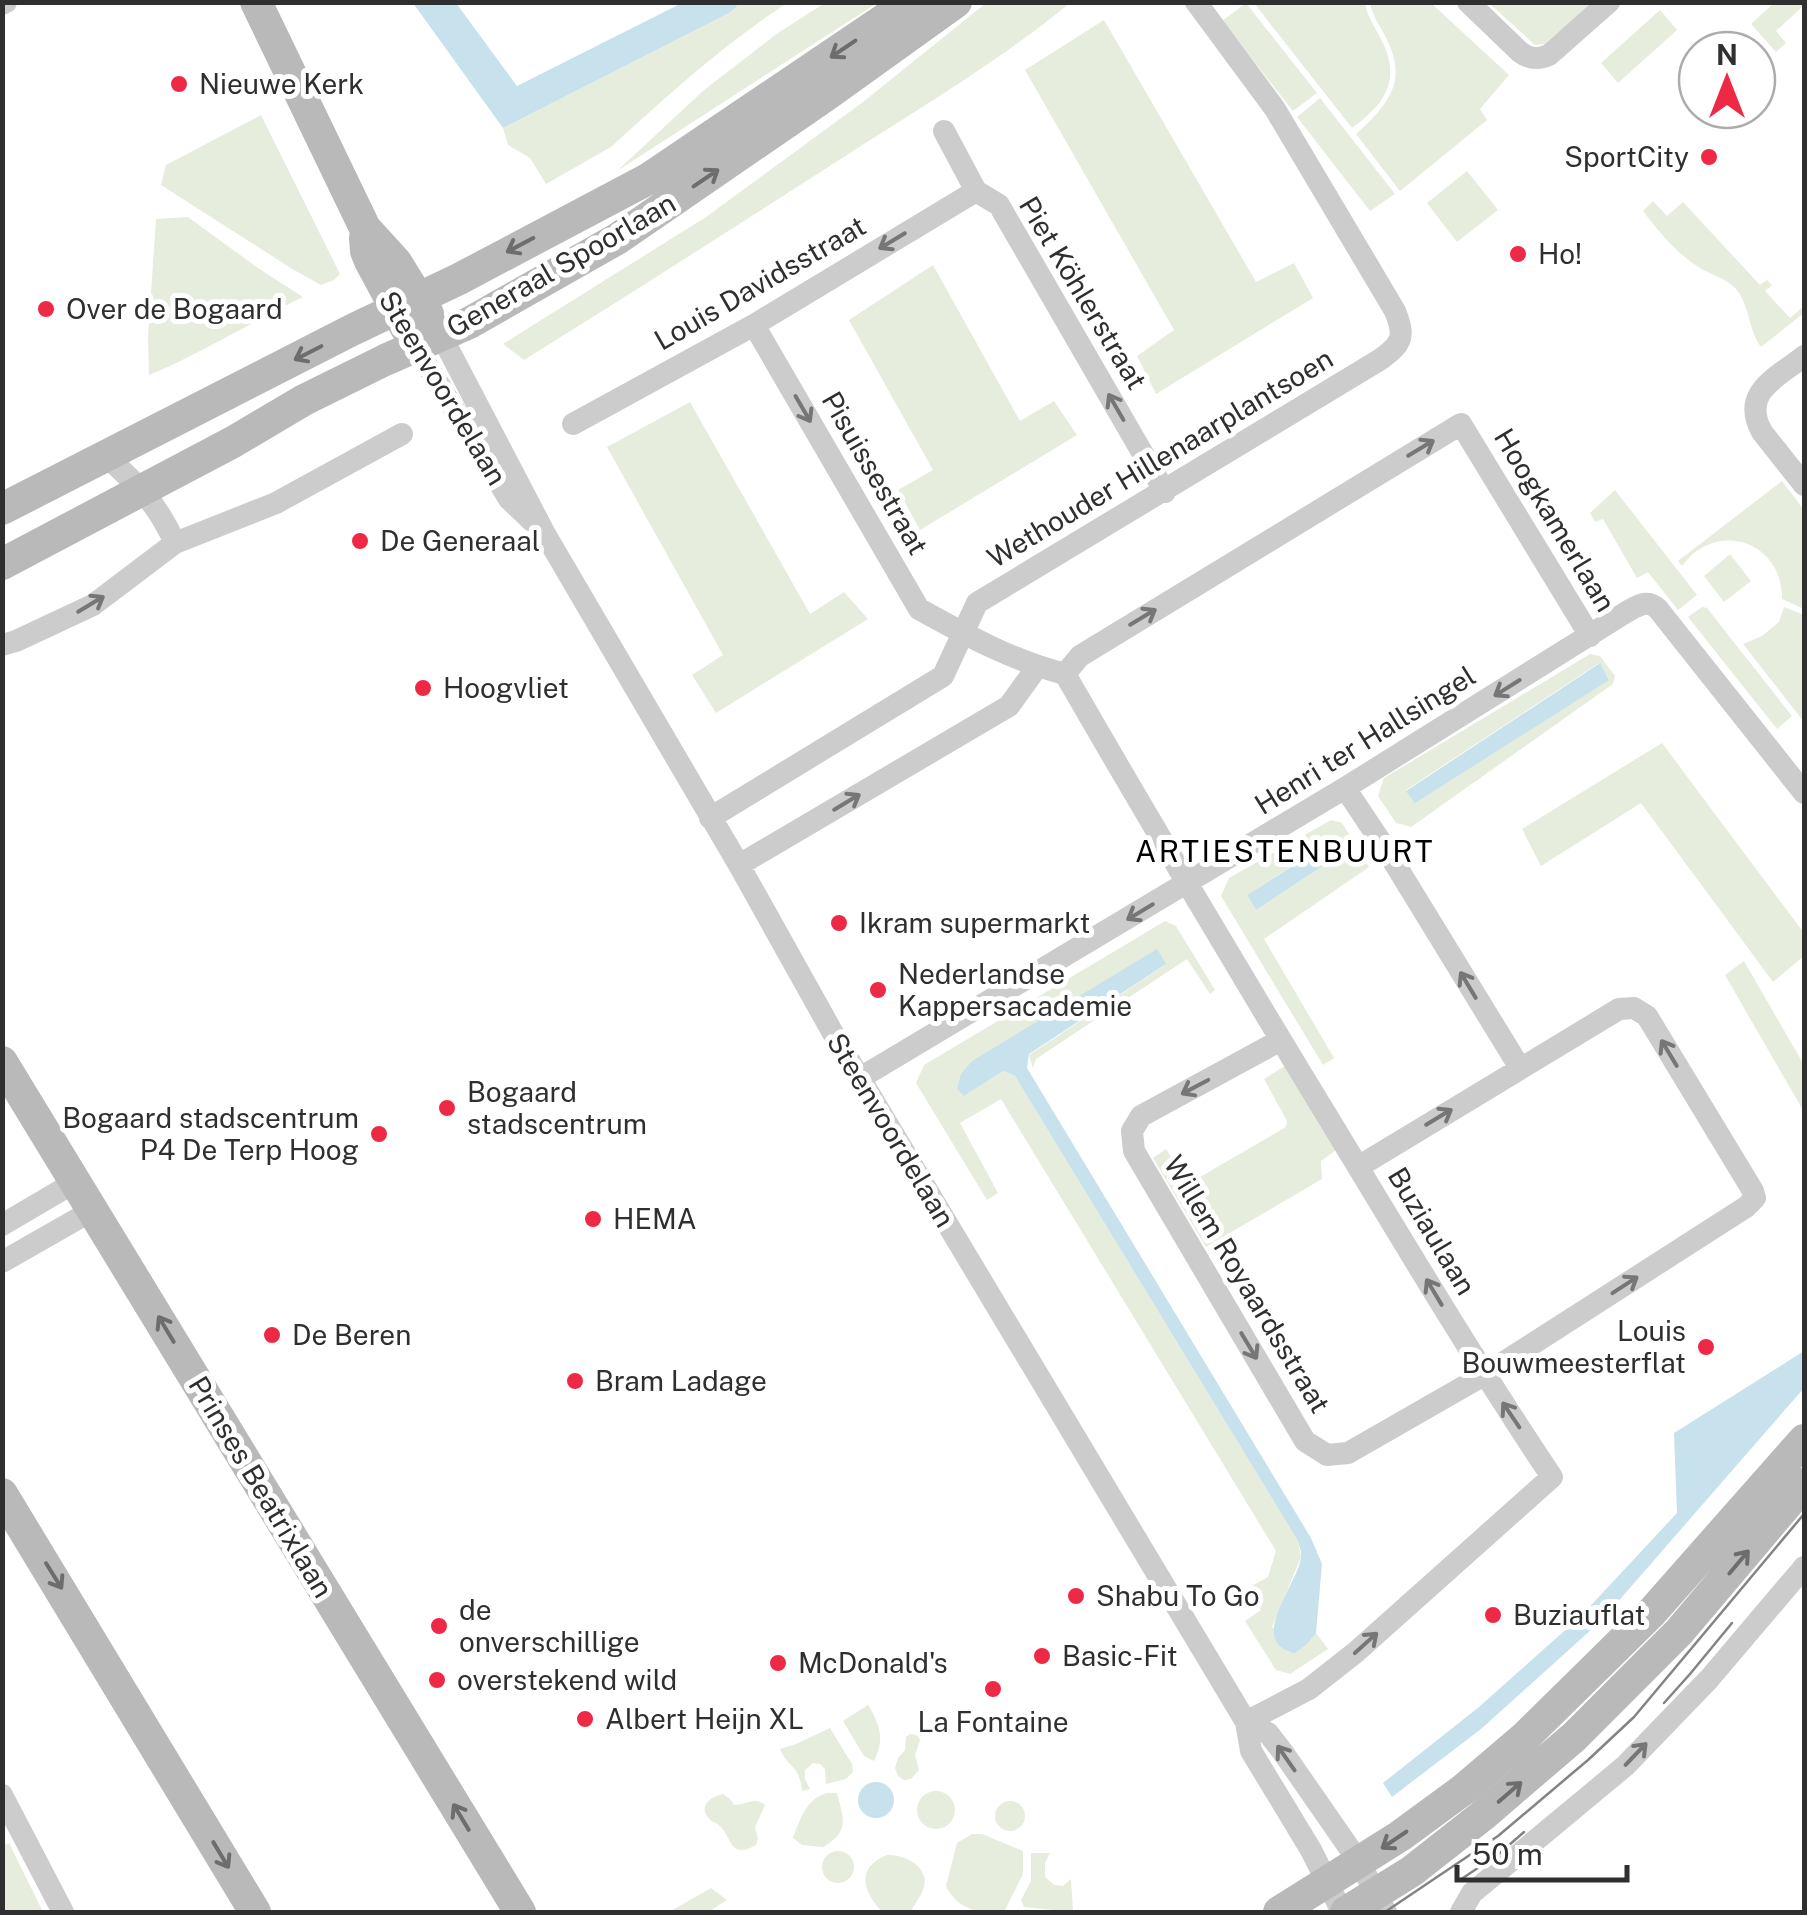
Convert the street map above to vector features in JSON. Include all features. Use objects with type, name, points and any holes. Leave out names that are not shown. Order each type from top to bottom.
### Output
[{"type":"main road","name":"Steenvoordelaan","points":[[256,2],[364,228],[396,262],[407,304],[429,341]]},
{"type":"main road","name":"Generaal Spoorlaan","points":[[2,509],[648,178],[910,2]]},
{"type":"main road","name":"Generaal Spoorlaan","points":[[2,564],[234,442],[304,400],[470,323],[617,239],[956,2]]},
{"type":"main road","name":"Prinses Beatrixlaan","points":[[2,1062],[520,1912]]},
{"type":"main road","points":[[1339,1903],[1359,1862],[1448,1801],[1525,1736],[1652,1612],[1804,1440]]},
{"type":"main road","points":[[1279,1912],[1339,1903],[1382,1904],[1574,1736],[1679,1632],[1804,1484]]},
{"type":"main road","points":[[2,1494],[255,1912]]},
{"type":"street","name":"Wethouder Hillenaarplantsoen","points":[[710,818],[943,676],[976,604],[1382,359],[1400,342],[1402,328],[1395,311],[1283,123],[1196,2]]},
{"type":"street","points":[[1468,2],[1520,52],[1538,58],[1549,54],[1604,4]]},
{"type":"street","name":"Piet Köhlerstraat","points":[[944,131],[976,191],[999,205],[1165,492]]},
{"type":"street","name":"Louis Davidsstraat","points":[[573,424],[754,325],[976,191]]},
{"type":"street","name":"Pisuissestraat","points":[[754,325],[919,609],[962,634]]},
{"type":"street","name":"Steenvoordelaan","points":[[429,341],[739,865],[926,1192],[1246,1722],[1251,1752],[1339,1903]]},
{"type":"street","points":[[1804,356],[1755,400],[1755,415],[1762,432],[1804,485]]},
{"type":"street","name":"Hoogkamerlaan","points":[[1065,674],[1080,656],[1461,424],[1590,636],[1638,606],[1654,604],[1804,793]]},
{"type":"street","points":[[2,644],[93,605],[175,543],[276,503],[402,434]]},
{"type":"street","points":[[106,456],[144,490],[175,543]]},
{"type":"street","points":[[962,634],[1037,667],[1065,674]]},
{"type":"street","name":"Henri ter Hallsingel","points":[[860,1078],[1345,788],[1590,636]]},
{"type":"street","points":[[739,865],[1009,706],[1037,667]]},
{"type":"street","name":"Buziaulaan","points":[[1065,674],[1186,884],[1484,1375],[1552,1477],[1356,1652],[1309,1689],[1246,1722]]},
{"type":"street","points":[[1345,788],[1520,1068],[1358,1167]]},
{"type":"street","name":"Willem Royaardsstraat","points":[[1281,1040],[1141,1116],[1132,1132],[1134,1151],[1305,1442],[1327,1456],[1348,1453],[1484,1375],[1730,1218],[1755,1198],[1646,1016],[1634,1008],[1619,1009],[1520,1068]]},
{"type":"street","points":[[2,1226],[75,1182]]},
{"type":"street","points":[[2,1262],[93,1210]]},
{"type":"street","points":[[1461,1912],[1472,1893],[1625,1766],[1709,1679],[1804,1567]]},
{"type":"street","name":"Steenvoordelaan","points":[[1246,1722],[1268,1733],[1359,1862],[1382,1904]]},
{"type":"street","points":[[5,1806],[62,1912]]},
{"type":"green space","points":[[1775,2],[1804,3],[1777,30],[1756,30],[1751,24]]},
{"type":"green space","points":[[740,3],[787,3],[674,90],[611,147],[546,184],[530,158],[508,145],[503,128],[731,12]]},
{"type":"green space","points":[[825,3],[877,3],[617,171],[704,90],[778,33]]},
{"type":"green space","points":[[986,3],[1070,3],[943,94],[524,360],[503,344],[706,217],[863,102]]},
{"type":"green space","points":[[1246,3],[1317,93],[1293,111],[1222,21]]},
{"type":"green space","points":[[1254,3],[1365,3],[1390,67],[1387,90],[1373,110],[1352,128]]},
{"type":"green space","points":[[1370,3],[1431,3],[1509,75],[1480,109],[1487,120],[1400,191],[1356,134],[1385,103],[1395,80],[1393,54]]},
{"type":"green space","points":[[1489,3],[1590,5],[1544,44],[1535,45]]},
{"type":"green space","points":[[1660,10],[1677,30],[1618,83],[1601,63]]},
{"type":"green space","points":[[1104,20],[1256,282],[1294,263],[1313,298],[1156,394],[1137,356],[1174,330],[1025,70]]},
{"type":"green space","points":[[1777,32],[1786,43],[1777,51]]},
{"type":"green space","points":[[1320,98],[1395,194],[1370,211],[1297,117]]},
{"type":"green space","points":[[261,115],[340,274],[334,280],[321,285],[161,185],[166,165]]},
{"type":"green space","points":[[1467,171],[1498,210],[1457,242],[1427,203]]},
{"type":"green space","points":[[1653,201],[1667,216],[1683,202],[1760,285],[1767,280],[1772,285],[1765,291],[1790,318],[1804,306],[1804,313],[1761,347],[1740,294],[1669,242],[1643,211]]},
{"type":"green space","points":[[188,217],[303,297],[149,375],[156,219]]},
{"type":"green space","points":[[933,265],[1020,421],[1054,401],[1077,435],[920,530],[898,490],[933,470],[849,320]]},
{"type":"green space","points":[[690,402],[810,614],[844,592],[868,619],[716,713],[692,675],[723,655],[607,447]]},
{"type":"green space","points":[[1782,481],[1804,510],[1804,609],[1782,599],[1772,563],[1745,543],[1712,543],[1682,566],[1678,561]]},
{"type":"green space","points":[[1615,490],[1697,595],[1678,610],[1648,572],[1637,578],[1603,519],[1595,522],[1590,513]]},
{"type":"green space","points":[[1730,554],[1751,581],[1724,602],[1704,576]]},
{"type":"green space","points":[[1702,607],[1707,608],[1792,716],[1777,729],[1688,617]]},
{"type":"green space","points":[[1784,607],[1804,615],[1804,722],[1743,644],[1762,636],[1779,622]]},
{"type":"green space","points":[[1590,654],[1600,656],[1615,676],[1613,684],[1411,827],[1396,823],[1378,796],[1384,778]],"holes":[[[1599,663],[1609,679],[1406,791]]]},
{"type":"green space","points":[[1662,743],[1804,933],[1804,956],[1773,982],[1641,803],[1541,866],[1522,829]]},
{"type":"green space","points":[[1331,820],[1342,823],[1369,867],[1264,939],[1334,1058],[1323,1065],[1221,896],[1229,878]],"holes":[[[1328,843],[1339,855],[1256,910],[1247,895]]]},
{"type":"green space","points":[[1165,921],[1176,926],[1215,990],[1210,994],[1187,959],[1036,1059],[1033,1068],[1029,1055],[1165,965],[1157,950],[964,1096],[1003,1071],[1015,1076],[1298,1541],[1301,1557],[1272,1627],[1308,1643],[1316,1633],[1328,1649],[1290,1674],[1276,1670],[1245,1621],[1261,1610],[1248,1588],[1268,1577],[1276,1551],[1001,1099],[960,1123],[998,1193],[987,1200],[916,1083],[924,1065]]},
{"type":"green space","points":[[1744,961],[1804,1065],[1804,1112],[1725,975]]},
{"type":"green space","points":[[1289,1063],[1339,1148],[1321,1161],[1322,1179],[1206,1247],[1153,1158],[1166,1149],[1188,1184],[1286,1127],[1287,1121],[1264,1079]]},
{"type":"green space","points":[[868,1705],[880,1732],[874,1761],[864,1756],[843,1721]]},
{"type":"green space","points":[[830,1728],[853,1772],[846,1779],[826,1784],[825,1769],[813,1763],[805,1770],[810,1789],[802,1791],[799,1776],[780,1749]]},
{"type":"green space","points":[[910,1734],[920,1740],[915,1755],[919,1770],[911,1779],[904,1780],[895,1768]]},
{"type":"green space","points":[[936,1791],[950,1796],[955,1810],[950,1824],[936,1829],[922,1824],[917,1810],[922,1796]]},
{"type":"green space","points":[[826,1793],[837,1793],[843,1817],[841,1829],[823,1847],[802,1845],[793,1838],[801,1817],[813,1800]]},
{"type":"green space","points":[[723,1794],[734,1805],[754,1801],[765,1805],[755,1827],[756,1845],[736,1849],[720,1826],[707,1816],[706,1804]]},
{"type":"green space","points":[[1010,1801],[1024,1810],[1025,1816],[1016,1830],[1010,1831],[996,1822],[995,1816],[1004,1802]]},
{"type":"green space","points":[[972,1834],[982,1834],[1023,1851],[1023,1874],[1004,1912],[970,1909],[957,1901],[946,1886],[957,1843]]},
{"type":"green space","points":[[9,1843],[43,1912],[3,1912],[3,1846]]},
{"type":"green space","points":[[838,1851],[849,1856],[854,1867],[849,1878],[838,1883],[827,1878],[822,1867],[827,1856]]},
{"type":"green space","points":[[1031,1853],[1050,1853],[1045,1877],[1054,1885],[1063,1886],[1071,1879],[1073,1912],[1024,1907],[1021,1900],[1031,1881]]},
{"type":"green space","points":[[887,1855],[908,1860],[924,1875],[923,1890],[911,1912],[882,1912],[867,1889],[866,1873]]},
{"type":"green space","points":[[711,1888],[727,1900],[708,1912],[669,1912]]},
{"type":"water","points":[[413,3],[456,3],[517,86],[682,3],[740,3],[731,12],[503,128]]},
{"type":"water","points":[[1600,663],[1609,680],[1415,803],[1406,791]]},
{"type":"water","points":[[1329,843],[1339,855],[1256,910],[1247,895]]},
{"type":"water","points":[[1157,949],[1166,964],[1029,1054],[1027,1068],[1311,1538],[1322,1564],[1316,1633],[1295,1653],[1281,1647],[1274,1625],[1298,1568],[1298,1541],[1015,1076],[1003,1071],[964,1096],[957,1089],[961,1074],[972,1061]]},
{"type":"water","points":[[1804,1351],[1804,1388],[1602,1620],[1481,1729],[1392,1797],[1383,1783],[1479,1707],[1581,1616],[1677,1513],[1674,1433]]},
{"type":"water","points":[[876,1782],[888,1788],[894,1800],[888,1812],[876,1818],[864,1812],[858,1800],[864,1788]]},
{"type":"tram line","points":[[1385,1912],[1498,1836],[1634,1717],[1804,1514]]},
{"type":"tram line","points":[[1664,1703],[1732,1623]]},
{"type":"tram line","points":[[1460,1880],[1524,1832]]},
{"type":"place","name":"Nieuwe Kerk","points":[[179,84]]},
{"type":"place","name":"SportCity","points":[[1709,157]]},
{"type":"place","name":"Ho!","points":[[1518,254]]},
{"type":"place","name":"Over de Bogaard","points":[[46,309]]},
{"type":"place","name":"De Generaal","points":[[360,541]]},
{"type":"place","name":"Hoogvliet","points":[[423,688]]},
{"type":"place","name":"Ikram supermarkt","points":[[839,923]]},
{"type":"place","name":"Nederlandse Kappersacademie","points":[[878,990]]},
{"type":"place","name":"Bogaard stadscentrum","points":[[447,1108]]},
{"type":"place","name":"Bogaard stadscentrum P4 De Terp Hoog","points":[[379,1134]]},
{"type":"place","name":"HEMA","points":[[593,1219]]},
{"type":"place","name":"De Beren","points":[[272,1335]]},
{"type":"place","name":"Louis Bouwmeesterflat","points":[[1706,1347]]},
{"type":"place","name":"Bram Ladage","points":[[575,1381]]},
{"type":"place","name":"Shabu To Go","points":[[1076,1596]]},
{"type":"place","name":"Buziauflat","points":[[1493,1615]]},
{"type":"place","name":"de onverschillige","points":[[439,1626]]},
{"type":"place","name":"Basic-Fit","points":[[1042,1656]]},
{"type":"place","name":"McDonald's","points":[[778,1663]]},
{"type":"place","name":"overstekend wild","points":[[437,1680]]},
{"type":"place","name":"La Fontaine","points":[[993,1689]]},
{"type":"place","name":"Albert Heijn XL","points":[[585,1719]]},
{"type":"district","name":"ARTIESTENBUURT","points":[[1285,852]]}]
